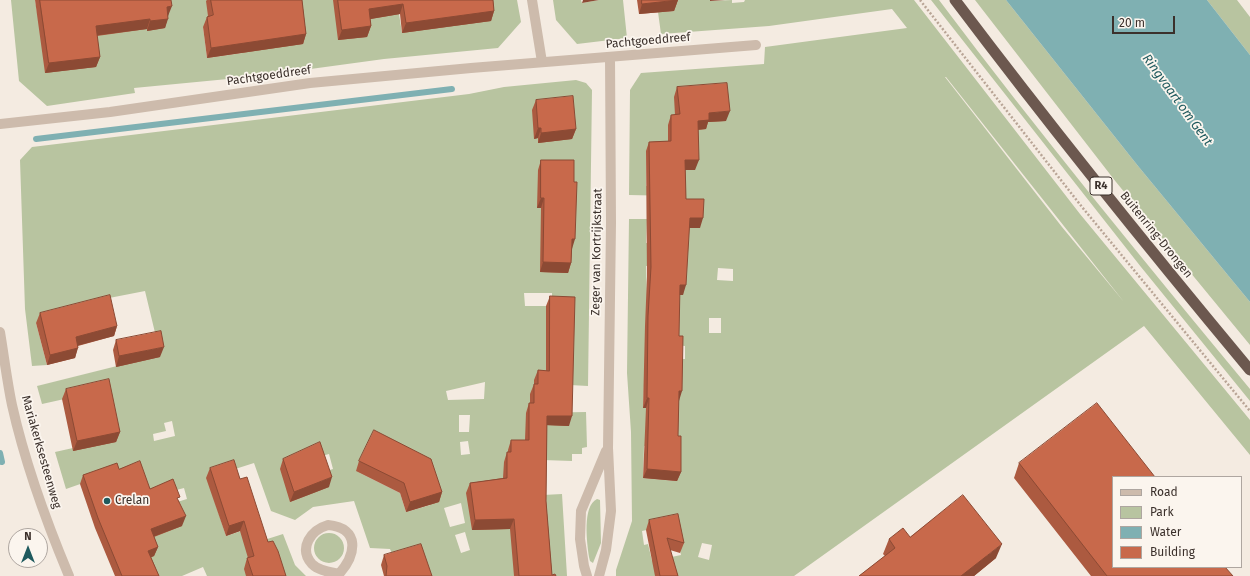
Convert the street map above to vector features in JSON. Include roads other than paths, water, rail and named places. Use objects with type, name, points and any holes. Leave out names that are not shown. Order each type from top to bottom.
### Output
[{"type":"highway","name":"Buitenring-Drongen","points":[[956,0],[1004,64],[1159,260],[1250,370]]},
{"type":"street","points":[[532,0],[542,62]]},
{"type":"street","name":"Pachtgoeddreef","points":[[0,124],[110,112],[310,83],[542,62],[756,45]]},
{"type":"street","name":"Zeger van Kortrijkstraat","points":[[599,576],[606,550],[611,511],[608,448],[611,223],[610,57]]},
{"type":"street","name":"Mariakerksesteenweg","points":[[0,332],[12,406],[51,532],[69,576]]},
{"type":"street","name":"Zeger van Kortrijkstraat","points":[[587,576],[580,539],[581,511],[608,448]]},
{"type":"street","points":[[328,525],[336,526],[344,529],[350,536],[353,544],[353,552],[350,560],[339,575],[319,569],[312,564],[308,556],[306,548],[308,540],[312,532],[319,527],[328,525]]},
{"type":"water","name":"Ringvaart om Gent","points":[[1006,0],[1207,0],[1250,55],[1250,302],[1138,166]]},
{"type":"waterway","points":[[36,139],[452,89]]},
{"type":"waterway","points":[[0,453],[2,462]]},
{"type":"place","name":"Crelan","points":[[107,501]]}]
